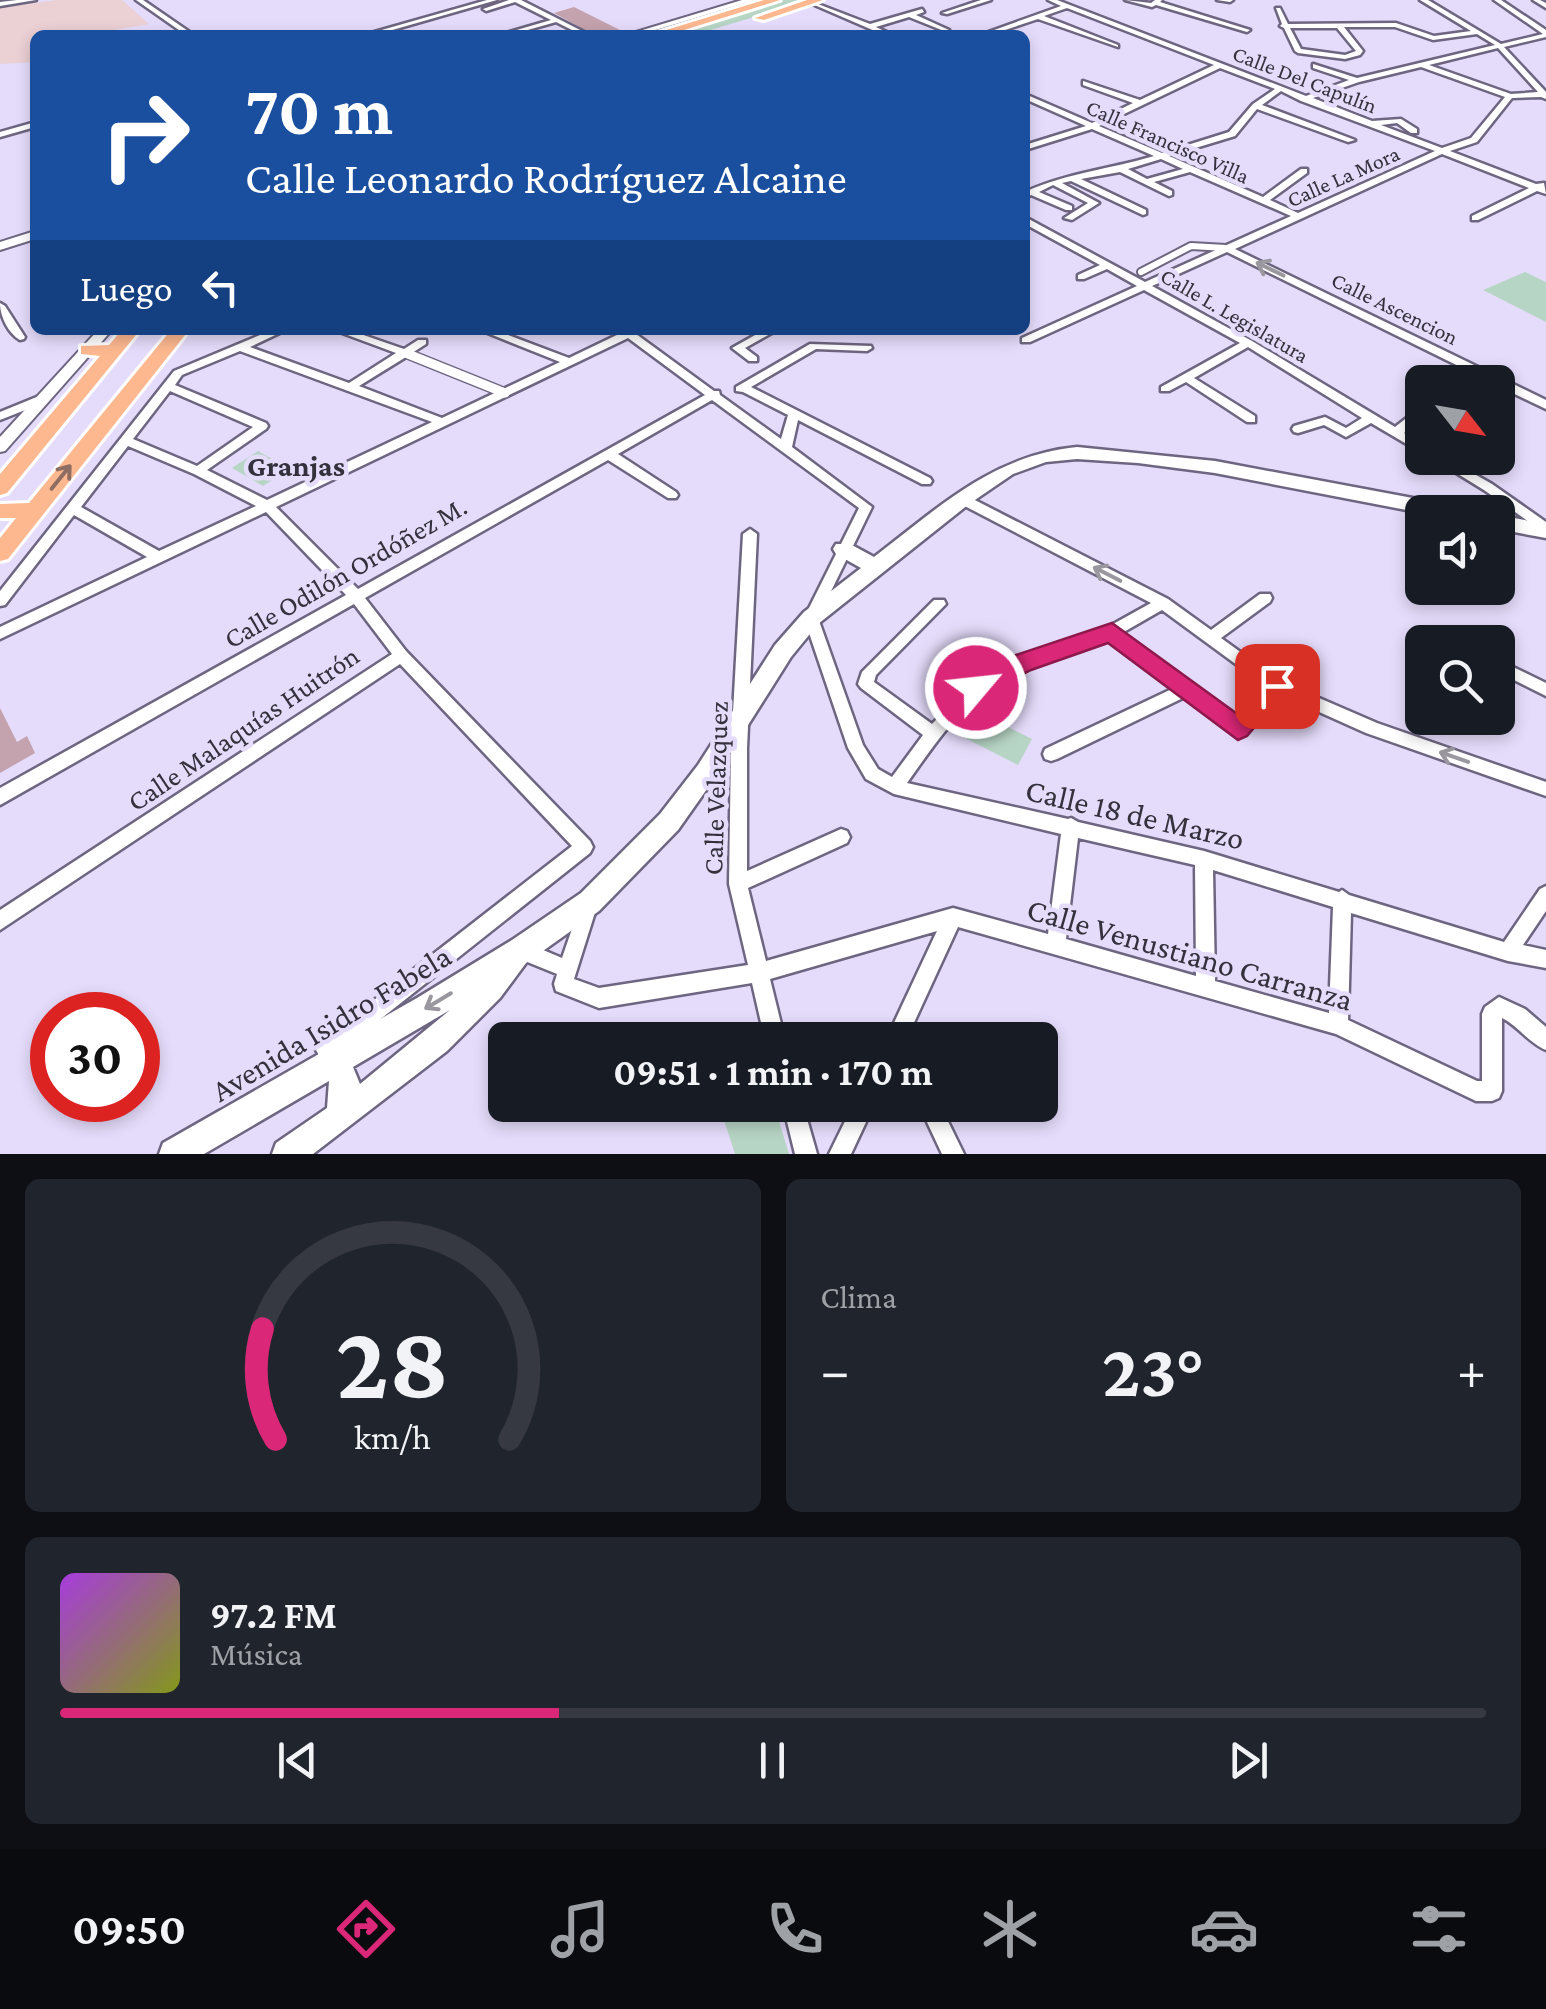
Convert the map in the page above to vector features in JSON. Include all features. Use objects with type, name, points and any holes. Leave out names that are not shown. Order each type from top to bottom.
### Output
[{"type":"main road","points":[[673,30],[774,0]]},
{"type":"main road","points":[[720,30],[815,1]]},
{"type":"main road","points":[[0,488],[126,335]]},
{"type":"main road","points":[[0,554],[176,335]]},
{"type":"main road","points":[[87,350],[114,351]]},
{"type":"main road","name":"Avenida Isidro Fabela","points":[[174,1154],[522,950],[590,902],[669,822],[783,650],[811,618],[962,499],[1007,470],[1044,456],[1077,453],[1214,467],[1405,503]]},
{"type":"main road","points":[[0,512],[34,510]]},
{"type":"main road","points":[[1515,525],[1546,530]]},
{"type":"main road","points":[[843,549],[875,567]]},
{"type":"main road","name":"Avenida Isidro Fabela","points":[[287,1154],[483,1002],[522,950]]},
{"type":"main road","points":[[333,1061],[344,1074],[347,1093],[340,1114]]},
{"type":"street","points":[[0,4],[33,0]]},
{"type":"street","points":[[139,0],[184,30]]},
{"type":"street","points":[[384,30],[494,0]]},
{"type":"street","points":[[411,30],[516,0],[577,30]]},
{"type":"street","points":[[647,30],[750,0]]},
{"type":"street","points":[[945,13],[988,0]]},
{"type":"street","name":"Calle Del Capulín","points":[[1051,0],[1440,152],[1543,187]]},
{"type":"street","points":[[1128,0],[1158,2],[1247,30]]},
{"type":"street","points":[[1220,0],[1230,0]]},
{"type":"street","points":[[1423,0],[1498,44],[1545,95]]},
{"type":"street","points":[[1487,0],[1500,2],[1546,34]]},
{"type":"street","points":[[1536,0],[1546,6]]},
{"type":"street","points":[[815,1],[879,30]]},
{"type":"street","points":[[997,30],[1069,6]]},
{"type":"street","points":[[1278,9],[1298,51],[1344,57],[1358,54],[1360,51],[1339,26]]},
{"type":"street","points":[[871,26],[922,10]]},
{"type":"street","points":[[910,15],[946,30]]},
{"type":"street","points":[[1036,16],[1116,46]]},
{"type":"street","points":[[520,30],[557,20]]},
{"type":"street","points":[[1529,21],[1546,22]]},
{"type":"street","points":[[1130,30],[1141,26]]},
{"type":"street","points":[[1284,26],[1408,26],[1433,38],[1480,32]]},
{"type":"street","points":[[1304,99],[1357,80],[1546,34]]},
{"type":"street","points":[[1030,146],[1092,126],[1220,65]]},
{"type":"street","points":[[1422,65],[1510,96],[1545,95]]},
{"type":"street","points":[[1316,66],[1357,80]]},
{"type":"street","points":[[1086,83],[1142,104]]},
{"type":"street","points":[[1030,192],[1053,182],[1121,169],[1232,134],[1256,106],[1280,89]]},
{"type":"street","name":"Calle La Mora","points":[[1026,340],[1474,140],[1510,96]]},
{"type":"street","name":"Calle Francisco Villa","points":[[1030,98],[1298,216]]},
{"type":"street","points":[[1256,106],[1351,140]]},
{"type":"street","points":[[1369,124],[1398,122],[1414,131]]},
{"type":"street","points":[[0,135],[30,127]]},
{"type":"street","points":[[1148,181],[1191,168]]},
{"type":"street","points":[[1121,169],[1169,193]]},
{"type":"street","points":[[1262,202],[1304,171]]},
{"type":"street","points":[[1071,178],[1143,212]]},
{"type":"street","points":[[1030,194],[1069,213],[1095,202],[1053,182]]},
{"type":"street","points":[[1475,218],[1543,187]]},
{"type":"street","name":"Calle L. Legislatura","points":[[1030,223],[1248,343],[1405,438]]},
{"type":"street","points":[[0,246],[30,237]]},
{"type":"street","points":[[1141,272],[1190,244],[1210,243],[1226,248]]},
{"type":"street","name":"Calle Ascencion","points":[[1226,248],[1546,404]]},
{"type":"street","points":[[1081,278],[1108,266]]},
{"type":"street","points":[[0,306],[20,337]]},
{"type":"street","points":[[0,448],[100,335]]},
{"type":"street","points":[[0,600],[178,374],[270,335]]},
{"type":"street","points":[[353,335],[506,393]]},
{"type":"street","points":[[498,335],[570,362]]},
{"type":"street","points":[[0,633],[268,508],[622,335]]},
{"type":"street","points":[[635,335],[866,508],[811,618],[856,748],[872,774],[894,787],[934,734],[976,688],[1022,663],[1112,632],[1163,602]]},
{"type":"street","points":[[753,359],[737,348],[762,335]]},
{"type":"street","points":[[353,385],[422,342]]},
{"type":"street","points":[[1165,388],[1248,343]]},
{"type":"street","name":"Calle Odilón Ordóñez M.","points":[[0,798],[607,452],[742,387],[814,346],[868,348]]},
{"type":"street","points":[[240,347],[323,380],[353,385],[444,423]]},
{"type":"street","points":[[152,366],[178,374]]},
{"type":"street","points":[[1186,377],[1251,420]]},
{"type":"street","points":[[168,386],[262,426],[198,471]]},
{"type":"street","points":[[742,387],[926,481]]},
{"type":"street","points":[[0,416],[44,398]]},
{"type":"street","points":[[786,449],[794,414]]},
{"type":"street","points":[[1298,429],[1325,421],[1346,433],[1370,418]]},
{"type":"street","points":[[1396,433],[1405,426]]},
{"type":"street","name":"Calle Malaquías Huitrón","points":[[0,921],[401,655],[355,595],[268,508],[198,471],[125,440]]},
{"type":"street","points":[[607,452],[672,495]]},
{"type":"street","points":[[1467,475],[1546,530]]},
{"type":"street","points":[[962,499],[1163,602],[1277,686],[1372,728],[1546,789]]},
{"type":"street","points":[[74,509],[160,558]]},
{"type":"street","name":"Calle Velazquez","points":[[750,534],[738,884],[770,1022]]},
{"type":"street","points":[[1210,638],[1265,598]]},
{"type":"street","points":[[934,734],[866,684],[869,672],[939,604]]},
{"type":"street","points":[[1112,632],[1238,728],[1277,686]]},
{"type":"street","points":[[333,1061],[326,1050],[584,847],[401,655]]},
{"type":"street","points":[[1515,674],[1546,690]]},
{"type":"street","points":[[1051,754],[1188,688]]},
{"type":"street","name":"Calle 18 de Marzo","points":[[894,787],[1204,860],[1508,952],[1546,959]]},
{"type":"street","points":[[1056,945],[1071,826]]},
{"type":"street","points":[[738,884],[841,837]]},
{"type":"street","points":[[1204,860],[1206,988]]},
{"type":"street","points":[[1508,952],[1546,895]]},
{"type":"street","points":[[1338,1025],[1342,899]]},
{"type":"street","points":[[590,902],[563,984],[599,998],[757,973],[953,916]]},
{"type":"street","points":[[905,1022],[953,916]]},
{"type":"street","name":"Calle Venustiano Carranza","points":[[953,916],[1338,1025],[1476,1091],[1492,1090],[1492,1014],[1498,1007],[1518,1016],[1546,1040]]},
{"type":"street","points":[[522,950],[566,969]]},
{"type":"street","points":[[798,1122],[806,1154]]},
{"type":"street","points":[[840,1154],[856,1122]]},
{"type":"street","points":[[938,1122],[953,1154]]},
{"type":"shaded area","points":[[57,0],[122,0],[149,24],[114,30],[30,30],[30,62],[0,64],[0,7]]},
{"type":"green space","points":[[782,0],[810,0],[711,30],[681,30]]},
{"type":"green space","points":[[1525,272],[1546,282],[1546,322],[1483,290]]},
{"type":"green space","points":[[258,451],[289,469],[263,486],[232,468]]},
{"type":"green space","points":[[972,709],[1032,739],[1018,765],[957,734]]},
{"type":"green space","points":[[725,1122],[779,1122],[789,1154],[735,1154]]},
{"type":"building","points":[[574,7],[620,30],[585,30],[554,13]]},
{"type":"building","points":[[0,708],[17,742],[27,736],[35,753],[0,773]]},
{"type":"district","name":"Granjas","points":[[296,466]]},
{"type":"route","points":[[976,688],[1022,663],[1112,632],[1238,728],[1277,686]]}]
